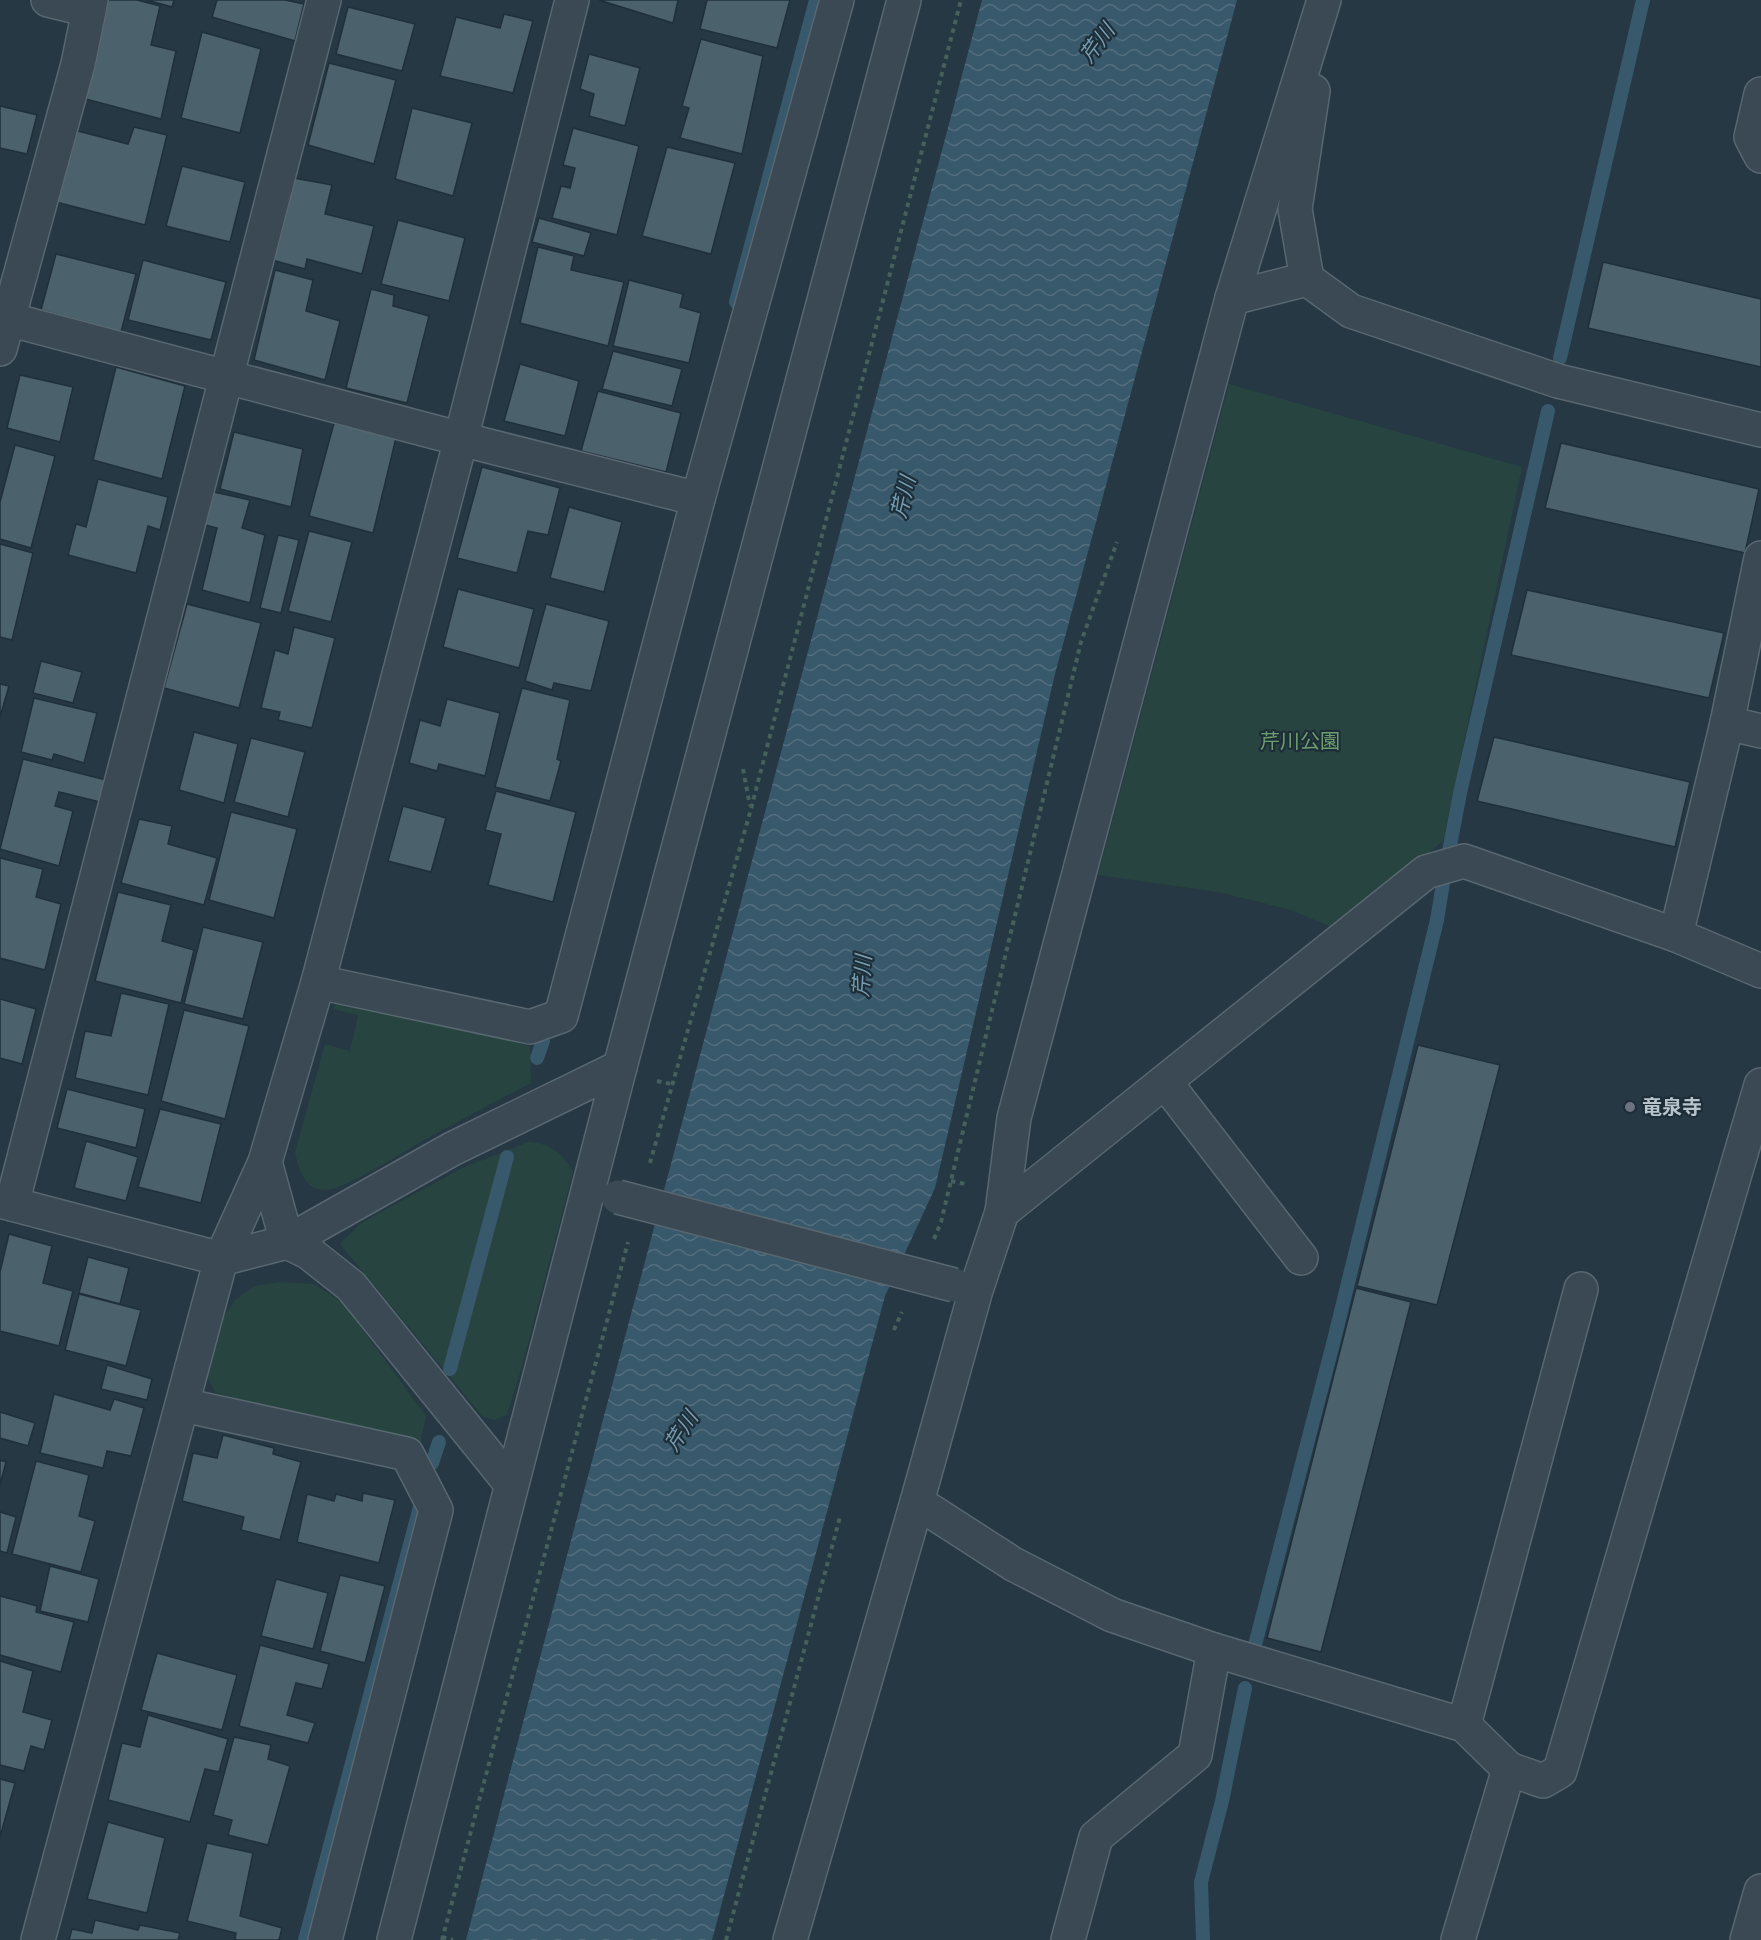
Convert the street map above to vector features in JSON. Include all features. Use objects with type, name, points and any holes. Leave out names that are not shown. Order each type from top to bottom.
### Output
[{"type":"street","points":[[48,0],[90,5],[78,64],[2,328],[227,377],[688,496]]},
{"type":"street","points":[[324,0],[227,377],[6,1203],[221,1259],[287,1242],[452,1149],[620,1067]]},
{"type":"street","points":[[38,1940],[221,1259],[265,1162],[318,982],[461,439],[572,0]]},
{"type":"street","points":[[318,982],[530,1027],[561,1016],[688,496],[837,0]]},
{"type":"street","points":[[394,1940],[511,1484],[603,1194],[620,1067],[904,0]]},
{"type":"street","points":[[1326,0],[1295,209],[1308,279],[1351,311],[1558,381],[1761,430]]},
{"type":"street","points":[[790,1940],[917,1502],[965,1287],[1002,1212],[1014,1118],[1232,298],[1326,0]]},
{"type":"street","points":[[1761,94],[1751,136],[1761,156]]},
{"type":"street","points":[[1232,298],[1308,279]]},
{"type":"street","points":[[1677,935],[1727,723],[1761,558]]},
{"type":"street","points":[[1727,723],[1761,731]]},
{"type":"street","points":[[1002,1212],[1426,872],[1464,861],[1677,935],[1761,971]]},
{"type":"street","points":[[1164,1082],[1301,1258]]},
{"type":"street","points":[[917,1502],[1012,1564],[1112,1615],[1214,1650],[1464,1725],[1509,1769],[1543,1782],[1560,1771],[1761,1085]]},
{"type":"street","points":[[265,1162],[287,1242],[308,1252],[351,1286],[511,1484]]},
{"type":"street","points":[[603,1194],[965,1287]]},
{"type":"street","points":[[1464,1725],[1581,1288]]},
{"type":"street","points":[[183,1405],[407,1454],[436,1510],[325,1940]]},
{"type":"street","points":[[1068,1940],[1096,1837],[1195,1755],[1214,1650]]},
{"type":"street","points":[[1458,1940],[1509,1769]]},
{"type":"street","points":[[1747,1940],[1761,1891]]},
{"type":"path","points":[[649,1164],[751,809],[961,0]]},
{"type":"path","points":[[932,1244],[941,1222],[1081,642],[1117,542]]},
{"type":"path","points":[[742,763],[751,809]]},
{"type":"path","points":[[442,1940],[631,1234]]},
{"type":"path","points":[[894,1330],[903,1309]]},
{"type":"path","points":[[726,1940],[840,1517]]},
{"type":"green space","name":"芹川公園","points":[[1229,384],[1522,467],[1443,841],[1336,929],[1291,910],[1218,892],[1098,875]]},
{"type":"green space","points":[[353,996],[530,1046],[531,1083],[358,1178],[332,1189],[316,1189],[303,1176],[295,1152],[325,1044],[350,1051],[358,1015],[333,1009],[336,1003]]},
{"type":"green space","points":[[528,1142],[543,1144],[555,1150],[565,1159],[573,1172],[507,1415],[494,1420],[483,1417],[340,1244],[361,1223],[462,1168]]},
{"type":"green space","points":[[280,1282],[314,1284],[343,1303],[426,1416],[420,1445],[216,1393],[207,1377],[217,1326],[235,1300],[254,1286]]},
{"type":"water","name":"芹川","points":[[982,0],[1237,0],[1055,674],[935,1188],[885,1296],[712,1940],[466,1940],[658,1212]]},
{"type":"building","points":[[106,0],[137,0],[160,6],[151,45],[176,51],[161,119],[82,98]]},
{"type":"building","points":[[147,0],[174,0],[172,7]]},
{"type":"building","points":[[217,0],[285,0],[304,4],[295,41],[212,17]]},
{"type":"building","points":[[599,0],[678,0],[673,23]]},
{"type":"building","points":[[707,0],[790,0],[777,48],[700,29]]},
{"type":"building","points":[[348,7],[415,24],[402,71],[336,54]]},
{"type":"building","points":[[504,14],[533,21],[513,93],[440,76],[456,17],[500,28]]},
{"type":"building","points":[[202,32],[261,49],[240,133],[181,118]]},
{"type":"building","points":[[701,39],[763,56],[742,154],[680,138],[689,108],[682,106]]},
{"type":"building","points":[[589,54],[640,68],[625,126],[589,116],[594,94],[580,89]]},
{"type":"building","points":[[329,63],[396,80],[374,164],[308,145]]},
{"type":"building","points":[[0,106],[37,115],[27,154],[0,148]]},
{"type":"building","points":[[412,108],[472,123],[453,196],[395,179]]},
{"type":"building","points":[[134,127],[167,135],[145,225],[56,202],[74,130],[128,144]]},
{"type":"building","points":[[573,128],[639,146],[617,235],[552,218],[561,186],[570,188],[575,168],[563,165]]},
{"type":"building","points":[[667,147],[735,163],[711,254],[642,236]]},
{"type":"building","points":[[182,166],[245,182],[230,242],[166,226]]},
{"type":"building","points":[[294,178],[332,185],[325,214],[374,226],[362,274],[307,259],[305,269],[272,260]]},
{"type":"building","points":[[539,218],[591,233],[584,256],[532,242]]},
{"type":"building","points":[[398,220],[465,238],[449,301],[381,284]]},
{"type":"building","points":[[538,247],[574,256],[571,270],[624,282],[608,346],[520,323]]},
{"type":"building","points":[[56,254],[136,274],[121,332],[41,310]]},
{"type":"building","points":[[143,260],[226,282],[211,340],[128,320]]},
{"type":"building","points":[[1603,262],[1761,299],[1761,367],[1588,328]]},
{"type":"building","points":[[275,270],[313,280],[306,311],[340,321],[325,380],[254,360]]},
{"type":"building","points":[[629,280],[683,294],[680,307],[701,313],[689,363],[613,346]]},
{"type":"building","points":[[371,289],[394,295],[393,306],[429,316],[407,403],[346,388]]},
{"type":"building","points":[[613,351],[682,369],[672,406],[602,389]]},
{"type":"building","points":[[520,364],[579,381],[565,436],[504,421]]},
{"type":"building","points":[[116,367],[185,386],[162,479],[93,460]]},
{"type":"building","points":[[20,375],[73,387],[60,442],[7,428]]},
{"type":"building","points":[[598,391],[681,413],[666,472],[581,451]]},
{"type":"building","points":[[334,423],[396,438],[373,533],[309,516]]},
{"type":"building","points":[[234,432],[303,449],[291,507],[220,489]]},
{"type":"building","points":[[1561,443],[1759,489],[1745,553],[1545,508]]},
{"type":"building","points":[[15,445],[55,456],[31,548],[0,539],[0,502]]},
{"type":"building","points":[[482,467],[560,488],[548,535],[528,531],[517,573],[457,558]]},
{"type":"building","points":[[98,479],[168,497],[160,530],[148,526],[136,573],[68,555],[76,524],[86,527]]},
{"type":"building","points":[[214,492],[250,500],[242,528],[265,535],[250,603],[202,590],[217,528],[205,525]]},
{"type":"building","points":[[569,507],[622,522],[604,592],[550,578]]},
{"type":"building","points":[[309,531],[352,542],[331,622],[288,611]]},
{"type":"building","points":[[278,535],[299,540],[281,613],[260,608]]},
{"type":"building","points":[[0,544],[33,553],[12,640],[0,637]]},
{"type":"building","points":[[458,589],[534,609],[519,668],[443,647]]},
{"type":"building","points":[[1527,590],[1724,633],[1709,698],[1511,655]]},
{"type":"building","points":[[187,604],[261,623],[239,708],[164,688]]},
{"type":"building","points":[[546,604],[609,621],[591,691],[554,683],[552,690],[525,681]]},
{"type":"building","points":[[294,627],[335,638],[312,728],[278,720],[280,712],[261,708],[275,650],[288,654]]},
{"type":"building","points":[[41,661],[82,672],[73,703],[33,693]]},
{"type":"building","points":[[0,684],[9,686],[0,717]]},
{"type":"building","points":[[522,688],[570,700],[557,759],[561,761],[550,801],[495,787]]},
{"type":"building","points":[[34,698],[97,713],[84,763],[54,754],[52,760],[21,752]]},
{"type":"building","points":[[447,699],[500,713],[485,776],[439,764],[437,771],[409,763],[420,720],[440,726]]},
{"type":"building","points":[[194,732],[238,744],[224,803],[179,790]]},
{"type":"building","points":[[1494,737],[1690,782],[1675,847],[1477,801]]},
{"type":"building","points":[[251,738],[305,752],[288,817],[234,802]]},
{"type":"building","points":[[23,759],[106,780],[100,802],[59,792],[55,806],[73,811],[59,866],[0,849]]},
{"type":"building","points":[[496,791],[576,812],[553,902],[488,885],[501,834],[485,830]]},
{"type":"building","points":[[403,806],[446,818],[431,872],[388,861]]},
{"type":"building","points":[[231,812],[297,829],[274,918],[209,900]]},
{"type":"building","points":[[139,819],[172,826],[168,844],[217,858],[204,905],[121,883]]},
{"type":"building","points":[[0,858],[43,869],[36,897],[61,904],[45,970],[0,958]]},
{"type":"building","points":[[118,892],[171,905],[162,941],[194,950],[181,1003],[95,981]]},
{"type":"building","points":[[203,927],[263,942],[243,1019],[184,1004]]},
{"type":"building","points":[[121,993],[169,1004],[148,1095],[75,1078],[85,1031],[111,1036]]},
{"type":"building","points":[[0,999],[36,1009],[22,1064],[0,1058]]},
{"type":"building","points":[[184,1010],[249,1026],[225,1119],[161,1101]]},
{"type":"building","points":[[1418,1045],[1500,1065],[1437,1305],[1357,1286]]},
{"type":"building","points":[[67,1089],[145,1109],[136,1148],[57,1128]]},
{"type":"building","points":[[160,1109],[221,1124],[201,1203],[138,1187]]},
{"type":"building","points":[[86,1141],[138,1157],[126,1201],[74,1188]]},
{"type":"building","points":[[9,1234],[52,1246],[43,1283],[73,1291],[59,1346],[0,1331],[0,1272]]},
{"type":"building","points":[[88,1257],[129,1268],[120,1304],[79,1293]]},
{"type":"building","points":[[1356,1288],[1411,1302],[1321,1652],[1267,1638]]},
{"type":"building","points":[[79,1294],[141,1310],[126,1366],[65,1350]]},
{"type":"building","points":[[107,1365],[152,1379],[147,1400],[101,1389]]},
{"type":"building","points":[[54,1394],[110,1410],[114,1399],[144,1408],[131,1456],[107,1451],[103,1468],[40,1453]]},
{"type":"building","points":[[0,1412],[35,1423],[28,1446],[0,1438]]},
{"type":"building","points":[[223,1435],[274,1448],[273,1454],[301,1462],[280,1540],[241,1530],[244,1517],[182,1501],[193,1453],[217,1458]]},
{"type":"building","points":[[0,1460],[6,1462],[0,1485]]},
{"type":"building","points":[[36,1461],[89,1475],[79,1516],[95,1521],[81,1572],[12,1554]]},
{"type":"building","points":[[363,1493],[395,1500],[379,1563],[297,1542],[307,1494],[334,1501],[336,1494],[362,1501]]},
{"type":"building","points":[[0,1512],[16,1517],[7,1553],[0,1551]]},
{"type":"building","points":[[50,1566],[99,1579],[88,1622],[40,1611]]},
{"type":"building","points":[[340,1575],[385,1586],[365,1663],[320,1651]]},
{"type":"building","points":[[276,1579],[328,1593],[313,1649],[261,1636]]},
{"type":"building","points":[[0,1596],[37,1606],[36,1612],[74,1622],[61,1672],[0,1655]]},
{"type":"building","points":[[260,1645],[329,1664],[322,1689],[296,1683],[287,1715],[315,1723],[308,1743],[239,1726]]},
{"type":"building","points":[[157,1653],[237,1675],[222,1730],[141,1710]]},
{"type":"building","points":[[0,1661],[33,1671],[23,1712],[52,1720],[44,1750],[31,1746],[24,1771],[0,1765]]},
{"type":"building","points":[[148,1715],[228,1739],[219,1772],[205,1769],[190,1822],[108,1800],[122,1743],[140,1747]]},
{"type":"building","points":[[234,1737],[271,1745],[268,1759],[290,1766],[268,1845],[228,1835],[232,1820],[213,1815]]},
{"type":"building","points":[[0,1779],[15,1783],[0,1837]]},
{"type":"building","points":[[108,1822],[165,1838],[147,1913],[87,1899]]},
{"type":"building","points":[[207,1843],[253,1853],[240,1916],[282,1928],[279,1940],[237,1940],[235,1939],[236,1933],[187,1921]]},
{"type":"building","points":[[95,1920],[138,1930],[140,1925],[180,1933],[178,1940],[69,1940],[72,1929],[92,1933]]},
{"type":"waterway","points":[[736,302],[816,0]]},
{"type":"waterway","points":[[1560,358],[1643,0]]},
{"type":"waterway","points":[[1449,851],[1460,793],[1548,411]]},
{"type":"waterway","points":[[1255,1645],[1334,1340],[1437,920],[1443,883]]},
{"type":"waterway","points":[[537,1058],[543,1041]]},
{"type":"waterway","points":[[450,1369],[507,1157]]},
{"type":"waterway","points":[[432,1463],[439,1442]]},
{"type":"waterway","points":[[305,1940],[421,1503]]},
{"type":"waterway","points":[[1203,1940],[1201,1882],[1222,1801],[1245,1688]]},
{"type":"place","name":"竜泉寺","points":[[1630,1107]]}]
